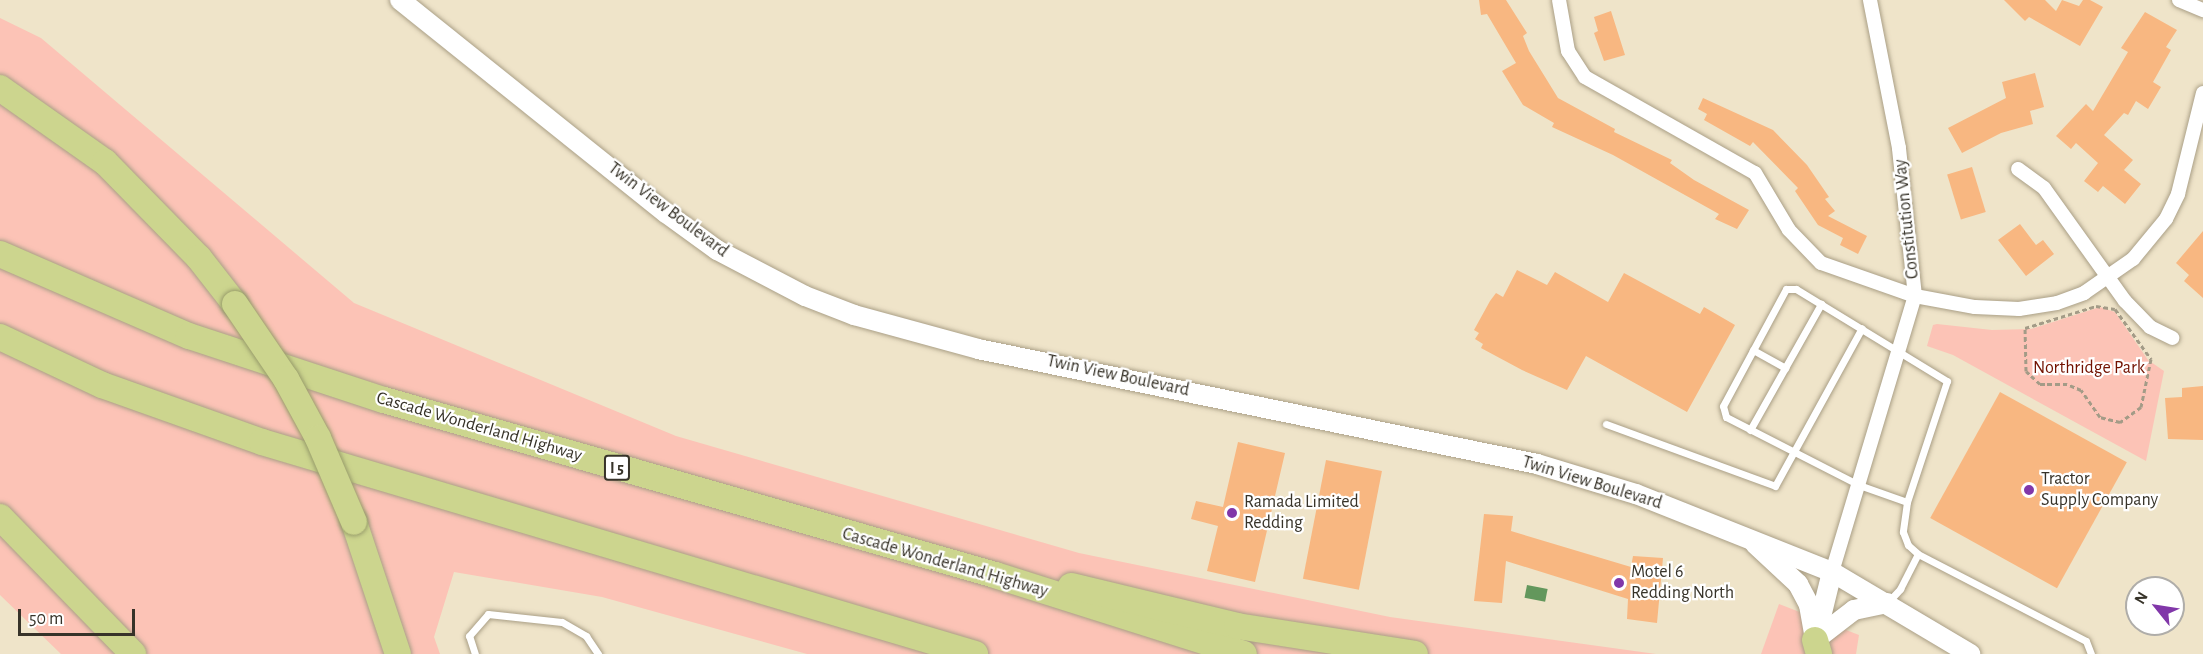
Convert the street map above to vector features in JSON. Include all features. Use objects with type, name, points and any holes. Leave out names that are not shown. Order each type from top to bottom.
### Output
[{"type":"highway","points":[[0,88],[105,162],[199,258],[236,304],[286,379],[318,438],[354,522],[398,654]]},
{"type":"highway","name":"Cascade Wonderland Highway","points":[[0,254],[189,336],[384,400],[995,575],[1244,654]]},
{"type":"highway","points":[[0,337],[102,385],[262,442],[975,654]]},
{"type":"highway","points":[[0,517],[134,654]]},
{"type":"highway","points":[[995,575],[1065,584],[1237,626],[1415,654]]},
{"type":"street","name":"Twin View Boulevard","points":[[400,0],[666,213],[717,250],[795,290],[854,315],[978,349],[1537,464],[1636,494],[1744,535],[1832,572],[1970,654]]},
{"type":"street","points":[[1559,0],[1568,51],[1585,77],[1755,172],[1789,230],[1821,263],[1915,296],[1975,307],[2019,309],[2056,303],[2084,294],[2146,247],[2172,208],[2203,93]]},
{"type":"street","name":"Constitution Way","points":[[1832,572],[1902,351],[1915,296],[1899,148],[1870,0]]},
{"type":"street","points":[[2179,0],[2203,10]]},
{"type":"street","points":[[2018,169],[2044,189],[2106,279],[2150,327],[2173,338]]},
{"type":"street","points":[[1744,535],[1798,584],[1809,605],[1815,649]]},
{"type":"street","points":[[1815,649],[1832,572]]},
{"type":"street","points":[[1815,649],[1854,610],[1887,603]]},
{"type":"lane","points":[[1907,502],[1859,485],[1726,417],[1723,406],[1786,290],[1796,290],[1862,327],[1947,381],[1907,502],[1903,532],[1908,545],[1918,554],[2086,640],[2091,654]]},
{"type":"lane","points":[[1750,430],[1821,304]]},
{"type":"lane","points":[[1606,424],[1775,486],[1862,327]]},
{"type":"lane","points":[[1753,351],[1785,368]]},
{"type":"lane","points":[[1887,603],[1900,589],[1918,554]]},
{"type":"lane","points":[[475,654],[469,636],[488,614],[562,622],[586,636],[598,654]]},
{"type":"path","points":[[2096,306],[2115,309],[2151,359],[2141,407],[2129,419],[2112,422],[2096,414],[2081,390],[2067,384],[2054,386],[2035,381],[2026,371],[2025,328],[2096,306]]},
{"type":"green space","points":[[0,18],[41,38],[354,303],[676,436],[1079,553],[1390,617],[1656,654],[807,654],[602,597],[454,572],[434,637],[440,654],[61,654],[0,595]]},
{"type":"green space","name":"Northridge Park","points":[[2100,307],[2115,312],[2148,360],[2164,371],[2146,461],[1953,355],[1927,346],[1933,325],[1937,324],[1992,330],[2031,329]]},
{"type":"green space","points":[[1779,604],[1859,635],[1856,654],[1761,654]]},
{"type":"shaded area","points":[[1527,585],[1548,589],[1545,602],[1525,598]]},
{"type":"building","points":[[1479,0],[1506,0],[1527,33],[1523,36],[1529,51],[1558,98],[1615,129],[1614,132],[1672,160],[1670,163],[1694,180],[1749,210],[1737,229],[1715,219],[1719,214],[1613,155],[1552,127],[1554,123],[1523,105],[1502,71],[1516,63],[1487,14],[1481,15]]},
{"type":"building","points":[[2004,0],[2045,0],[2056,11],[2062,0],[2079,6],[2083,0],[2090,0],[2103,7],[2080,46],[2029,17],[2025,21]]},
{"type":"building","points":[[1611,11],[1625,55],[1604,61],[1594,33],[1598,31],[1594,17]]},
{"type":"building","points":[[2145,12],[2177,30],[2166,47],[2171,50],[2153,82],[2161,87],[2148,109],[2136,101],[2128,115],[2124,113],[2104,135],[2133,160],[2124,170],[2141,184],[2125,204],[2103,186],[2098,192],[2084,181],[2098,163],[2076,143],[2071,149],[2056,136],[2086,104],[2093,111],[2128,52],[2121,48]]},
{"type":"building","points":[[2035,73],[2044,107],[2030,111],[2033,124],[2001,133],[1962,153],[1948,128],[2006,98],[2002,82]]},
{"type":"building","points":[[1703,98],[1773,130],[1807,165],[1829,197],[1825,199],[1835,211],[1828,216],[1867,236],[1858,254],[1840,245],[1843,238],[1818,225],[1795,191],[1798,188],[1753,142],[1750,146],[1704,120],[1707,114],[1698,109]]},
{"type":"building","points":[[1972,167],[1986,212],[1961,220],[1947,175]]},
{"type":"building","points":[[2020,224],[2036,245],[2043,240],[2054,254],[2026,276],[1998,240]]},
{"type":"building","points":[[2203,231],[2203,298],[2184,281],[2189,275],[2176,263]]},
{"type":"building","points":[[1517,270],[1547,285],[1555,272],[1608,302],[1624,273],[1700,314],[1704,307],[1735,325],[1687,412],[1586,356],[1567,390],[1481,348],[1483,344],[1475,339],[1479,333],[1474,330],[1490,301],[1496,293],[1503,297]]},
{"type":"building","points":[[2203,386],[2203,440],[2168,439],[2165,398],[2182,397],[2182,388]]},
{"type":"building","name":"Tractor Supply Company","points":[[2000,392],[2127,462],[2057,588],[1930,518]]},
{"type":"building","name":"Ramada Limited Redding","points":[[1238,442],[1285,453],[1255,582],[1207,571],[1218,526],[1191,519],[1196,501],[1223,507]]},
{"type":"building","points":[[1326,460],[1382,471],[1359,590],[1303,579]]},
{"type":"building","name":"Motel 6 Redding North","points":[[1484,514],[1513,516],[1511,531],[1631,567],[1633,556],[1663,558],[1657,623],[1627,619],[1628,599],[1506,561],[1502,603],[1474,601]]},
{"type":"place","name":"Tractor Supply Company","points":[[2029,490]]},
{"type":"place","name":"Ramada Limited Redding","points":[[1232,513]]},
{"type":"place","name":"Motel 6 Redding North","points":[[1619,583]]}]
